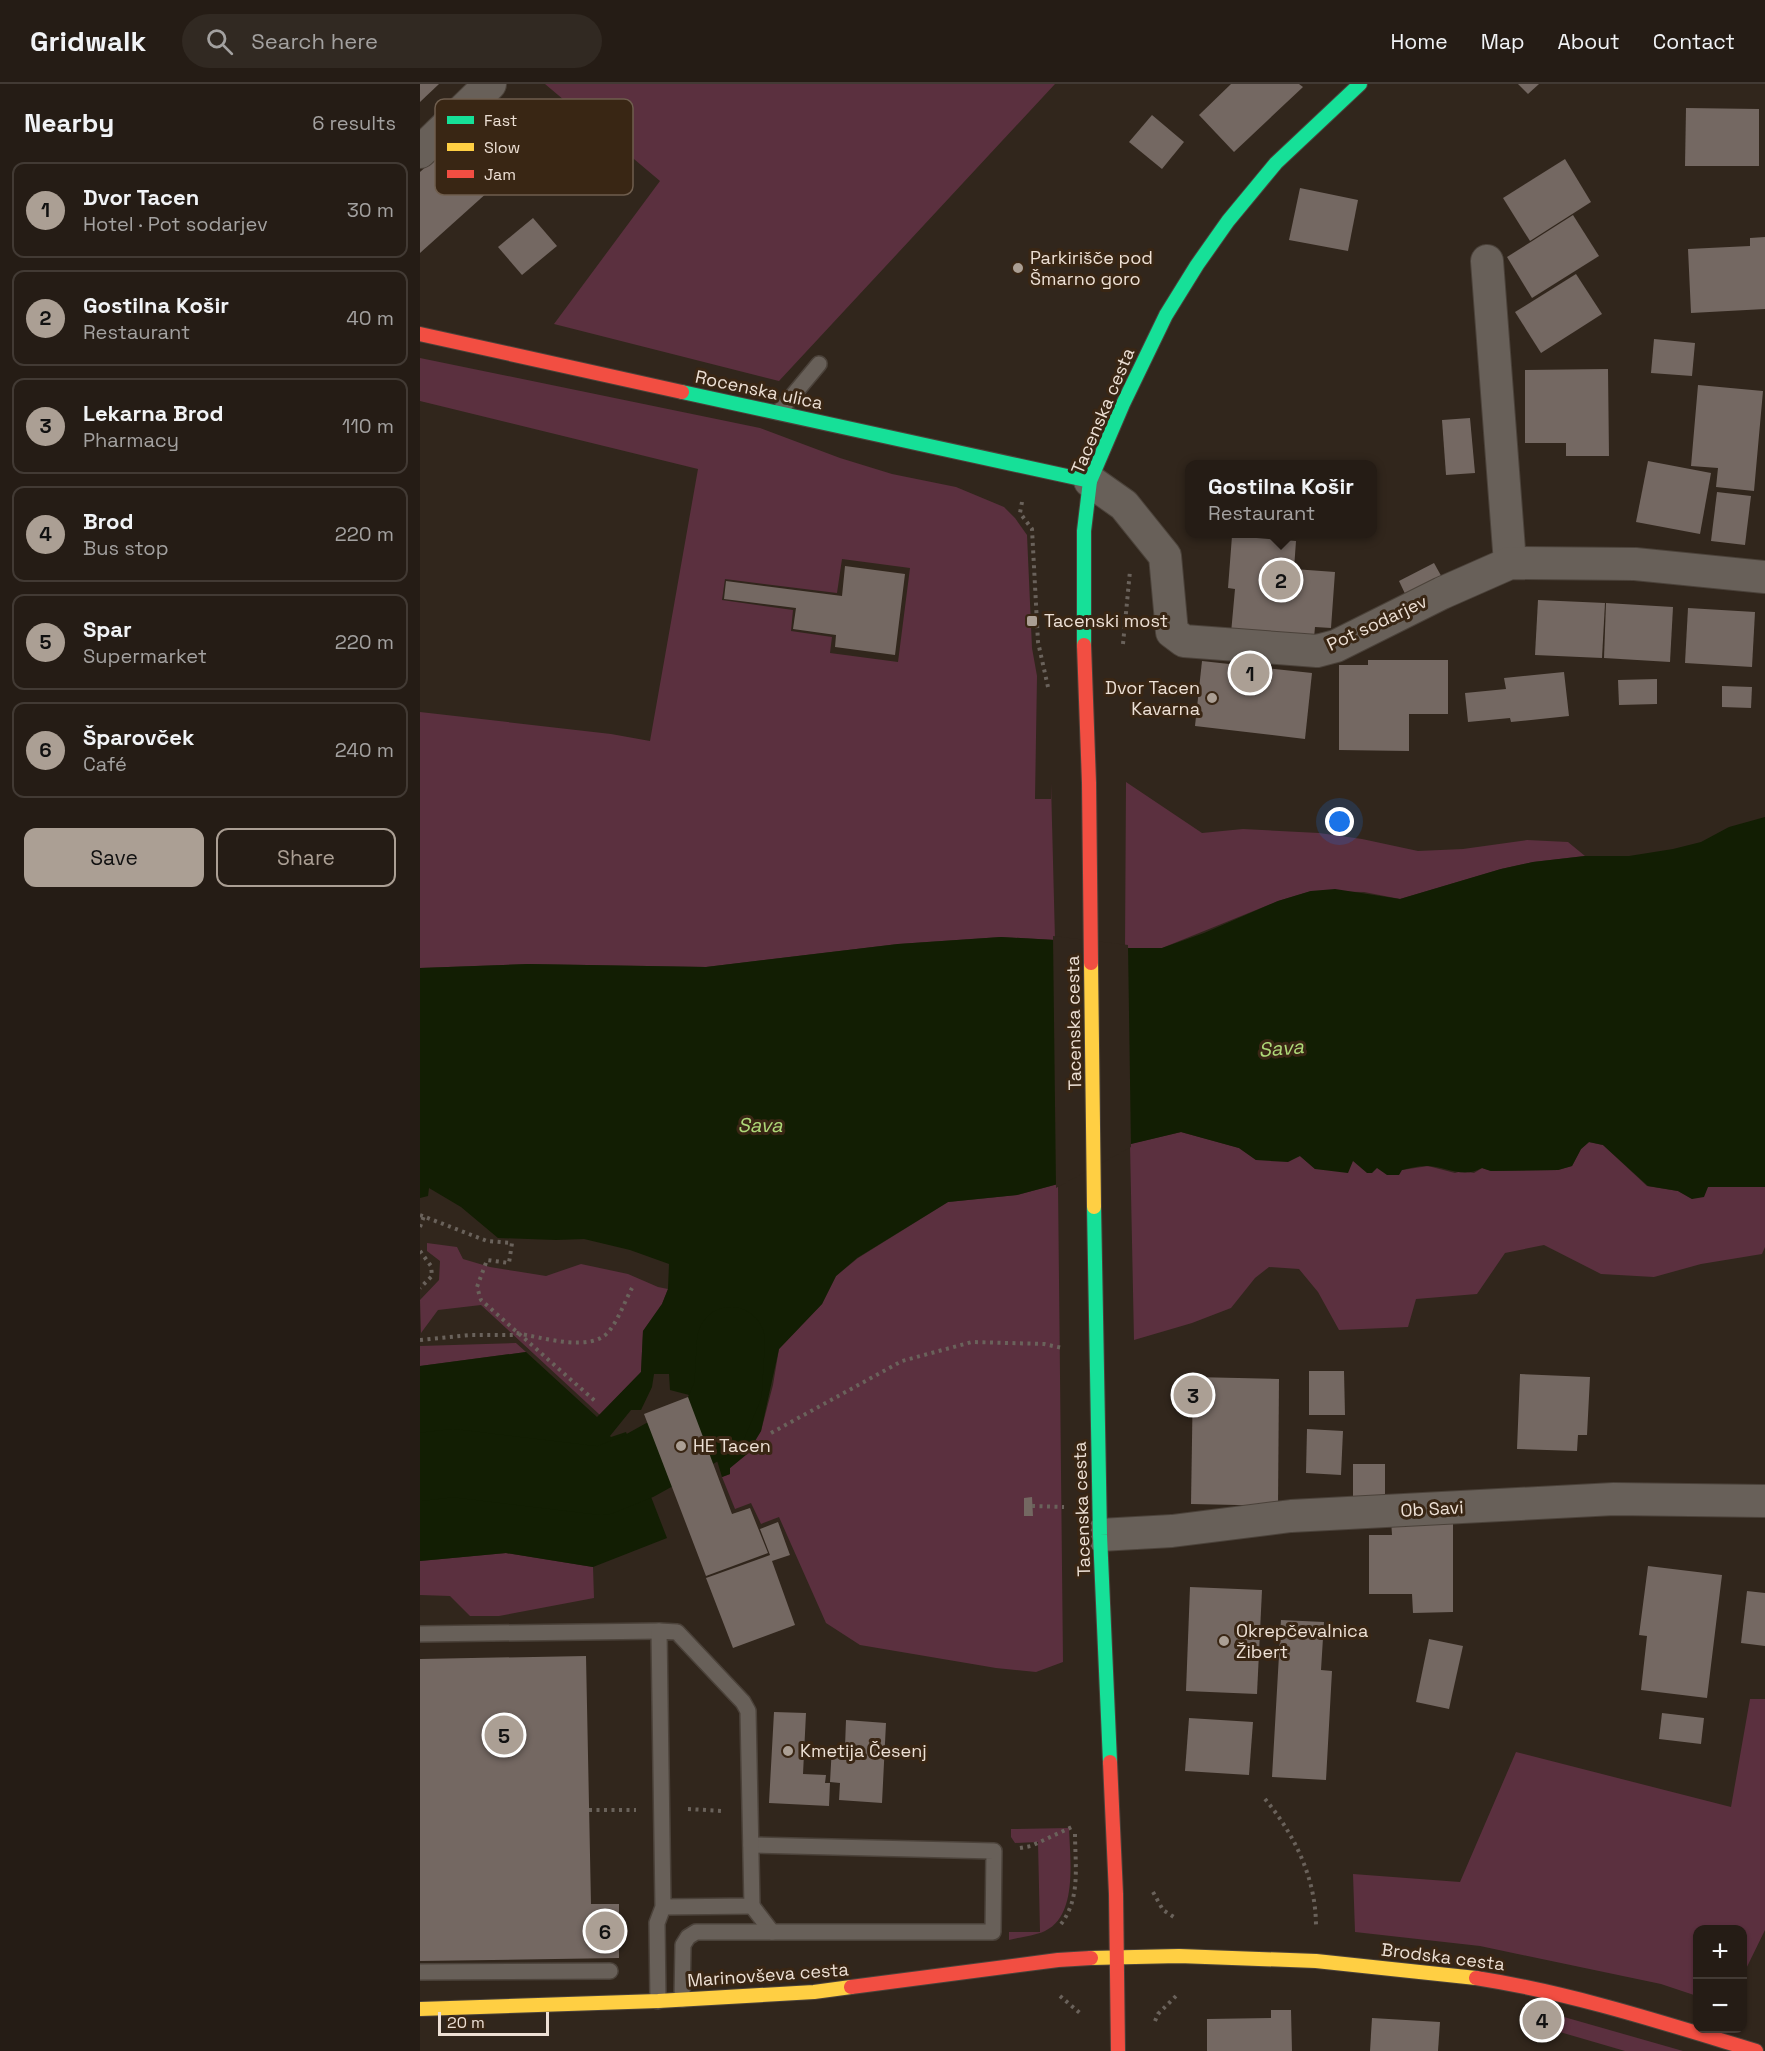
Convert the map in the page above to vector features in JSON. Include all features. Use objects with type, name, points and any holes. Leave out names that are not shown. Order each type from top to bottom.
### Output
[{"type":"main road","name":"Tacenska cesta","points":[[1118,2051],[1117,1956],[1100,1535],[1096,1341],[1089,783],[1084,633],[1084,531],[1090,481],[1123,404],[1166,315],[1197,265],[1228,221],[1276,162],[1360,84]]},
{"type":"main road","name":"Rocenska ulica","points":[[420,334],[1090,481]]},
{"type":"main road","name":"Brodska cesta","points":[[1117,1956],[1316,1961],[1449,1974],[1515,1984],[1642,2016],[1741,2049],[1756,2051]]},
{"type":"main road","name":"Marinovševa cesta","points":[[420,2009],[658,2001],[814,1992],[1058,1960],[1117,1956]]},
{"type":"street","points":[[475,99],[490,84]]},
{"type":"street","points":[[420,152],[435,137]]},
{"type":"street","points":[[1487,261],[1510,563]]},
{"type":"street","name":"Pot sodarjev","points":[[1090,481],[1124,506],[1165,556],[1172,632],[1184,641],[1317,651],[1336,646],[1442,593],[1510,563],[1635,564],[1764,572]]},
{"type":"street","name":"Ob Savi","points":[[1100,1535],[1172,1531],[1291,1516],[1614,1499],[1765,1501]]},
{"type":"lane","points":[[779,412],[819,364]]},
{"type":"lane","points":[[658,2001],[657,1923],[663,1908],[659,1631]]},
{"type":"lane","points":[[420,1634],[677,1632],[743,1702],[748,1711],[752,1906],[772,1932]]},
{"type":"lane","points":[[682,1999],[683,1945],[688,1937],[696,1932],[993,1932],[994,1851],[751,1845]]},
{"type":"lane","points":[[663,1908],[752,1906]]},
{"type":"lane","points":[[420,1972],[610,1971]]},
{"type":"path","points":[[1029,466],[1020,513],[1032,529],[1038,642],[1048,689]]},
{"type":"path","points":[[1122,653],[1128,576],[1141,526]]},
{"type":"path","points":[[420,1227],[422,1216],[487,1242],[512,1243],[509,1263],[488,1260],[477,1287],[481,1300],[595,1401]]},
{"type":"path","points":[[420,1251],[430,1266],[432,1276],[420,1288]]},
{"type":"path","points":[[420,1340],[516,1333],[585,1343],[598,1341],[610,1331],[632,1288]]},
{"type":"path","points":[[771,1433],[902,1361],[972,1342],[1044,1344],[1065,1348]]},
{"type":"path","points":[[1032,1506],[1068,1507]]},
{"type":"path","points":[[1265,1799],[1283,1821],[1299,1849],[1309,1878],[1316,1914],[1316,1961]]},
{"type":"path","points":[[994,1851],[1031,1846],[1074,1826]]},
{"type":"path","points":[[1154,2023],[1158,2014],[1179,1994],[1179,1956]]},
{"type":"shaded area","points":[[545,84],[1055,84],[779,381],[554,324],[660,181],[633,158],[633,99],[563,99]]},
{"type":"shaded area","points":[[420,358],[760,428],[840,458],[892,474],[956,487],[1004,507],[1027,535],[1032,648],[1037,676],[1035,799],[1051,799],[1051,783],[1055,940],[1001,937],[898,944],[706,967],[528,964],[420,968],[420,712],[611,734],[650,741],[698,469],[420,401]],"holes":[[[842,559],[910,568],[898,662],[830,653],[832,637],[791,631],[793,610],[722,600],[725,579],[837,593]]]},
{"type":"shaded area","points":[[1126,782],[1202,833],[1243,829],[1319,833],[1418,851],[1463,849],[1527,840],[1568,842],[1585,856],[1533,862],[1501,869],[1400,899],[1364,892],[1311,891],[1278,901],[1162,948],[1125,948]]},
{"type":"shaded area","points":[[1181,1132],[1239,1148],[1256,1160],[1300,1156],[1315,1169],[1353,1160],[1377,1168],[1402,1170],[1428,1166],[1455,1173],[1462,1171],[1474,1173],[1482,1168],[1491,1171],[1558,1170],[1572,1166],[1581,1149],[1589,1142],[1603,1145],[1647,1186],[1678,1191],[1692,1199],[1708,1187],[1765,1187],[1765,1247],[1762,1254],[1701,1264],[1654,1277],[1601,1274],[1544,1245],[1505,1253],[1477,1294],[1416,1299],[1408,1327],[1339,1330],[1318,1292],[1299,1269],[1269,1267],[1255,1278],[1231,1308],[1192,1323],[1134,1340],[1130,1144]]},
{"type":"shaded area","points":[[1058,1184],[1063,1662],[1036,1672],[996,1668],[860,1645],[826,1623],[779,1517],[761,1524],[751,1503],[735,1509],[722,1477],[730,1474],[730,1468],[747,1454],[761,1431],[773,1385],[779,1349],[822,1304],[836,1276],[858,1258],[948,1202],[1017,1195]]},
{"type":"shaded area","points":[[427,1243],[457,1247],[463,1259],[490,1267],[546,1276],[581,1264],[628,1274],[668,1289],[662,1304],[643,1331],[641,1372],[600,1415],[481,1305],[438,1310],[421,1333],[420,1300],[439,1280],[440,1261],[427,1251]]},
{"type":"shaded area","points":[[516,1343],[526,1352],[420,1366],[420,1346]]},
{"type":"shaded area","points":[[506,1553],[593,1567],[594,1598],[499,1616],[470,1616],[450,1596],[420,1595],[420,1561]]},
{"type":"shaded area","points":[[1750,1699],[1765,1699],[1765,1930],[1747,1967],[1747,1925],[1693,1925],[1693,1995],[1661,1984],[1480,1946],[1355,1932],[1353,1874],[1460,1882],[1516,1752],[1731,1807]]},
{"type":"shaded area","points":[[1069,1828],[1070,1885],[1063,1913],[1056,1923],[1045,1931],[1009,1940],[1009,1932],[1040,1932],[1038,1842],[1015,1843],[1011,1837],[1011,1829]]},
{"type":"shaded area","points":[[1557,2015],[1683,2051],[1625,2051],[1553,2030]]},
{"type":"water","name":"Sava","points":[[1765,817],[1765,1187],[1708,1187],[1704,1197],[1692,1199],[1678,1191],[1648,1186],[1603,1145],[1589,1142],[1581,1149],[1572,1166],[1558,1170],[1491,1171],[1482,1168],[1461,1172],[1426,1166],[1402,1170],[1399,1175],[1387,1175],[1377,1168],[1372,1173],[1367,1173],[1353,1161],[1348,1173],[1315,1169],[1300,1156],[1288,1162],[1256,1160],[1239,1148],[1181,1132],[1131,1144],[1058,1184],[1017,1195],[948,1202],[857,1258],[836,1276],[822,1304],[779,1349],[761,1431],[747,1454],[730,1468],[730,1474],[722,1477],[701,1408],[704,1380],[699,1380],[693,1396],[670,1390],[669,1374],[654,1374],[652,1387],[641,1410],[631,1410],[610,1436],[626,1432],[667,1538],[593,1567],[506,1553],[420,1561],[420,1366],[526,1352],[597,1417],[641,1372],[643,1331],[662,1304],[668,1289],[669,1264],[630,1250],[584,1239],[498,1238],[461,1207],[429,1188],[428,1196],[420,1198],[420,968],[528,964],[706,967],[898,944],[1001,937],[1125,948],[1162,948],[1204,933],[1278,901],[1311,891],[1335,889],[1400,899],[1501,869],[1533,862],[1585,856],[1629,856],[1673,849],[1701,842],[1729,827]]},
{"type":"pier","points":[[1053,936],[1128,945],[1131,1147],[1056,1188]]},
{"type":"building","points":[[420,84],[439,84],[420,102]]},
{"type":"building","points":[[1231,84],[1299,84],[1303,87],[1234,152],[1199,115]]},
{"type":"building","points":[[1518,84],[1539,84],[1528,94]]},
{"type":"building","points":[[1686,108],[1759,109],[1759,166],[1685,166]]},
{"type":"building","points":[[1152,115],[1184,142],[1162,169],[1129,142]]},
{"type":"building","points":[[435,159],[435,195],[485,195],[420,253],[420,172]]},
{"type":"building","points":[[1565,159],[1591,202],[1530,241],[1503,198]]},
{"type":"building","points":[[1300,188],[1358,200],[1348,251],[1289,240]]},
{"type":"building","points":[[1573,215],[1599,256],[1532,298],[1507,257]]},
{"type":"building","points":[[533,218],[557,246],[522,275],[498,247]]},
{"type":"building","points":[[1765,237],[1765,309],[1691,313],[1688,249],[1750,246],[1750,238]]},
{"type":"building","points":[[1576,274],[1602,314],[1541,353],[1515,312]]},
{"type":"building","points":[[1654,339],[1695,343],[1692,376],[1651,373]]},
{"type":"building","points":[[1608,369],[1609,456],[1566,456],[1566,443],[1525,443],[1525,370]]},
{"type":"building","points":[[1698,385],[1763,391],[1754,491],[1716,487],[1718,468],[1691,466]]},
{"type":"building","points":[[1470,418],[1475,473],[1446,475],[1442,420]]},
{"type":"building","points":[[1648,461],[1711,473],[1700,534],[1636,522]]},
{"type":"building","points":[[1717,492],[1751,496],[1745,545],[1711,541]]},
{"type":"building","points":[[1232,538],[1296,541],[1294,569],[1335,572],[1331,628],[1315,627],[1314,638],[1231,633],[1235,589],[1228,588]]},
{"type":"building","points":[[1434,563],[1444,581],[1408,600],[1399,581]]},
{"type":"building","points":[[845,566],[905,574],[895,655],[835,647],[836,635],[793,629],[796,608],[724,599],[726,581],[842,596]]},
{"type":"building","points":[[1538,600],[1605,603],[1602,658],[1535,655]]},
{"type":"building","points":[[1606,603],[1673,607],[1670,662],[1604,658]]},
{"type":"building","points":[[1688,608],[1755,612],[1752,667],[1685,663]]},
{"type":"building","points":[[1368,660],[1448,660],[1448,714],[1409,714],[1409,751],[1339,750],[1339,665],[1368,665]]},
{"type":"building","points":[[1202,661],[1312,673],[1305,739],[1195,726]]},
{"type":"building","points":[[1564,672],[1569,716],[1511,722],[1510,718],[1468,722],[1465,693],[1506,689],[1504,678]]},
{"type":"building","points":[[1657,679],[1657,704],[1619,705],[1618,680]]},
{"type":"building","points":[[1722,686],[1752,687],[1751,708],[1722,707]]},
{"type":"building","points":[[1309,1371],[1344,1371],[1345,1415],[1309,1415]]},
{"type":"building","points":[[1520,1374],[1590,1377],[1587,1435],[1578,1435],[1577,1451],[1517,1449]]},
{"type":"building","points":[[1193,1377],[1279,1379],[1278,1506],[1191,1504]]},
{"type":"building","points":[[688,1397],[732,1514],[750,1508],[768,1553],[706,1576],[644,1414]]},
{"type":"building","points":[[1307,1429],[1343,1431],[1341,1475],[1306,1473]]},
{"type":"building","points":[[1353,1464],[1385,1464],[1385,1498],[1353,1498]]},
{"type":"building","points":[[1032,1497],[1033,1516],[1024,1516],[1024,1498]]},
{"type":"building","points":[[1391,1519],[1453,1519],[1453,1612],[1413,1613],[1412,1594],[1369,1594],[1369,1535],[1392,1535]]},
{"type":"building","points":[[778,1522],[790,1555],[772,1561],[795,1625],[733,1648],[706,1578],[770,1555],[760,1529]]},
{"type":"building","points":[[1648,1566],[1722,1575],[1707,1698],[1641,1690],[1647,1636],[1639,1635]]},
{"type":"building","name":"Okrepčevalnica Žibert","points":[[1190,1587],[1262,1590],[1257,1694],[1186,1691]]},
{"type":"building","points":[[1747,1591],[1765,1593],[1765,1646],[1741,1643]]},
{"type":"building","points":[[1281,1620],[1324,1622],[1321,1670],[1332,1671],[1326,1780],[1272,1777]]},
{"type":"building","points":[[1429,1639],[1463,1646],[1449,1709],[1416,1702]]},
{"type":"building","points":[[586,1656],[591,1904],[619,1904],[619,1958],[420,1961],[420,1659]]},
{"type":"building","points":[[774,1712],[806,1713],[803,1774],[826,1775],[825,1783],[830,1783],[829,1806],[769,1803]]},
{"type":"building","points":[[1662,1713],[1704,1718],[1701,1744],[1659,1739]]},
{"type":"building","points":[[1189,1718],[1253,1722],[1249,1775],[1185,1771]]},
{"type":"building","points":[[846,1720],[886,1723],[882,1803],[839,1800],[840,1783],[830,1782],[832,1746],[845,1747]]},
{"type":"building","points":[[1271,2010],[1291,2010],[1292,2051],[1207,2051],[1207,2019],[1271,2018]]},
{"type":"building","points":[[1372,2018],[1440,2022],[1438,2051],[1370,2051]]},
{"type":"waterway","name":"Sava","points":[[420,1467],[453,1463],[602,1481],[639,1466],[713,1425],[728,1390],[731,1341]]},
{"type":"traffic: fast","points":[[1084,645],[1084,531],[1090,481],[1123,404],[1166,315],[1228,221],[1276,163],[1360,84]]},
{"type":"traffic: fast","points":[[682,392],[1090,481]]},
{"type":"traffic: fast","points":[[1094,1207],[1100,1535],[1110,1762]]},
{"type":"traffic: slow","points":[[1091,963],[1094,1207]]},
{"type":"traffic: slow","points":[[1091,1958],[1179,1956],[1316,1961],[1476,1978]]},
{"type":"traffic: slow","points":[[420,2009],[658,2001],[814,1992],[851,1987]]},
{"type":"traffic: jam","points":[[420,334],[682,392]]},
{"type":"traffic: jam","points":[[1084,645],[1089,783],[1091,963]]},
{"type":"traffic: jam","points":[[1110,1762],[1116,1894],[1118,2051]]},
{"type":"traffic: jam","points":[[851,1987],[1058,1960],[1091,1958]]},
{"type":"traffic: jam","points":[[1476,1978],[1583,2000],[1756,2051]]},
{"type":"place","name":"Parkirišče pod Šmarno goro","points":[[1018,268]]},
{"type":"place","name":"Gostilna Košir","points":[[1281,580]]},
{"type":"place","name":"Tacenski most","points":[[1032,621]]},
{"type":"place","name":"Dvor Tacen","points":[[1250,673]]},
{"type":"place","name":"Dvor Tacen Kavarna","points":[[1212,698]]},
{"type":"place","name":"Lekarna Brod","points":[[1193,1395]]},
{"type":"place","name":"HE Tacen","points":[[681,1446]]},
{"type":"place","name":"Okrepčevalnica Žibert","points":[[1224,1641]]},
{"type":"place","name":"Spar","points":[[504,1735]]},
{"type":"place","name":"Kmetija Česenj","points":[[788,1751]]},
{"type":"place","name":"Šparovček","points":[[605,1931]]},
{"type":"place","name":"Brod","points":[[1542,2020]]}]
